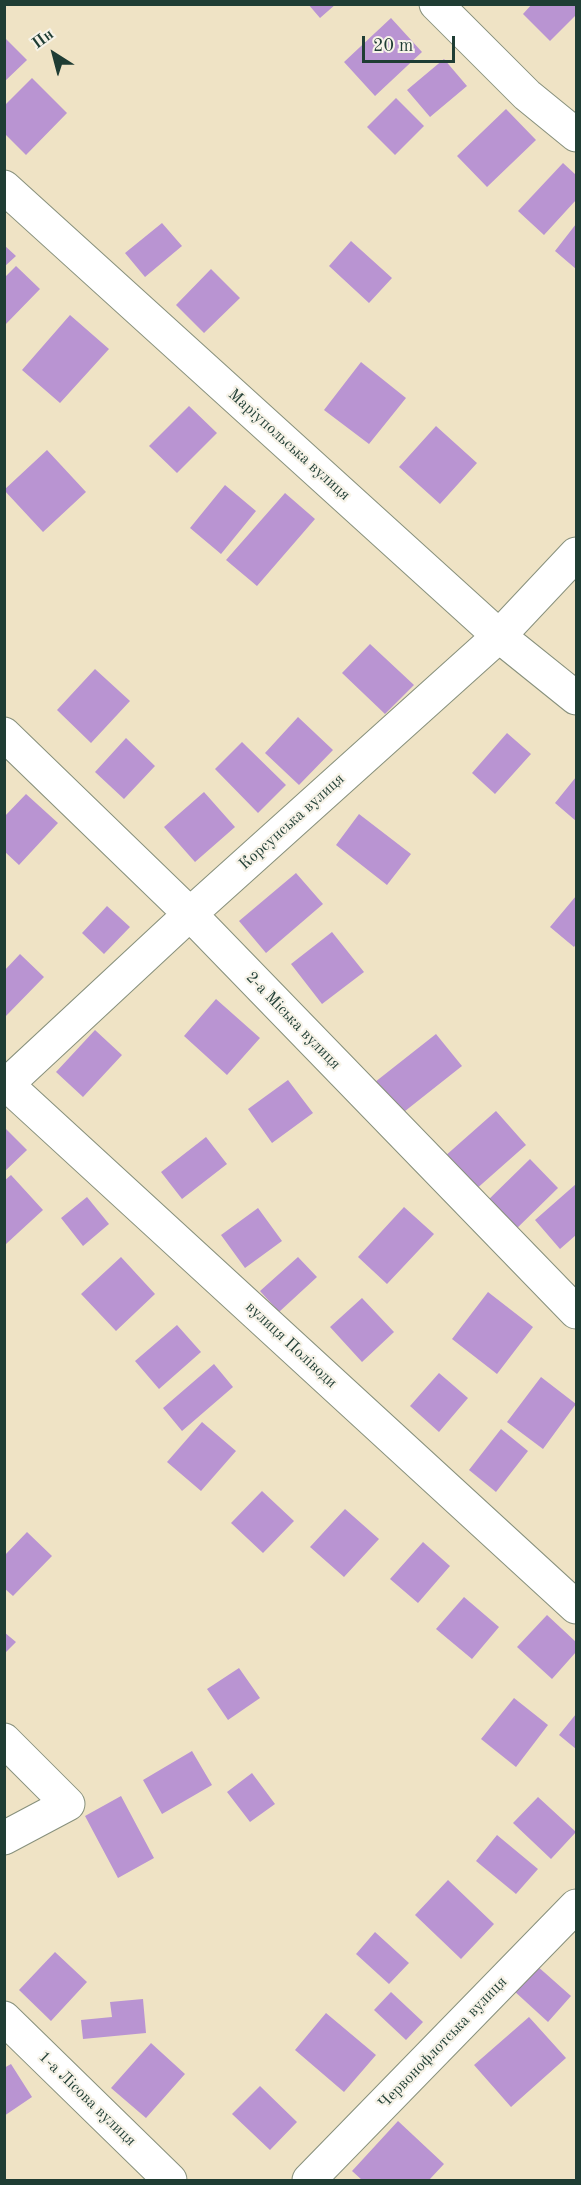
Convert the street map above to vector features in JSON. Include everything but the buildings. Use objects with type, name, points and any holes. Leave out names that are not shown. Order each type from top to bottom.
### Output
[{"type":"street","points":[[436,4],[527,96],[576,135]]},
{"type":"street","name":"Маріупольська вулиця","points":[[4,187],[499,636],[576,699]]},
{"type":"street","name":"Корсунська вулиця","points":[[5,1084],[499,636],[576,554]]},
{"type":"street","name":"2-а Міська вулиця","points":[[4,734],[190,914],[576,1312]]},
{"type":"street","name":"вулиця Поліводи","points":[[5,1084],[576,1607]]},
{"type":"street","points":[[4,1740],[68,1804],[4,1838]]},
{"type":"street","name":"Червонофлотська вулиця","points":[[309,2181],[576,1906]]},
{"type":"street","name":"1-а Лісова вулиця","points":[[4,2018],[170,2181]]}]
